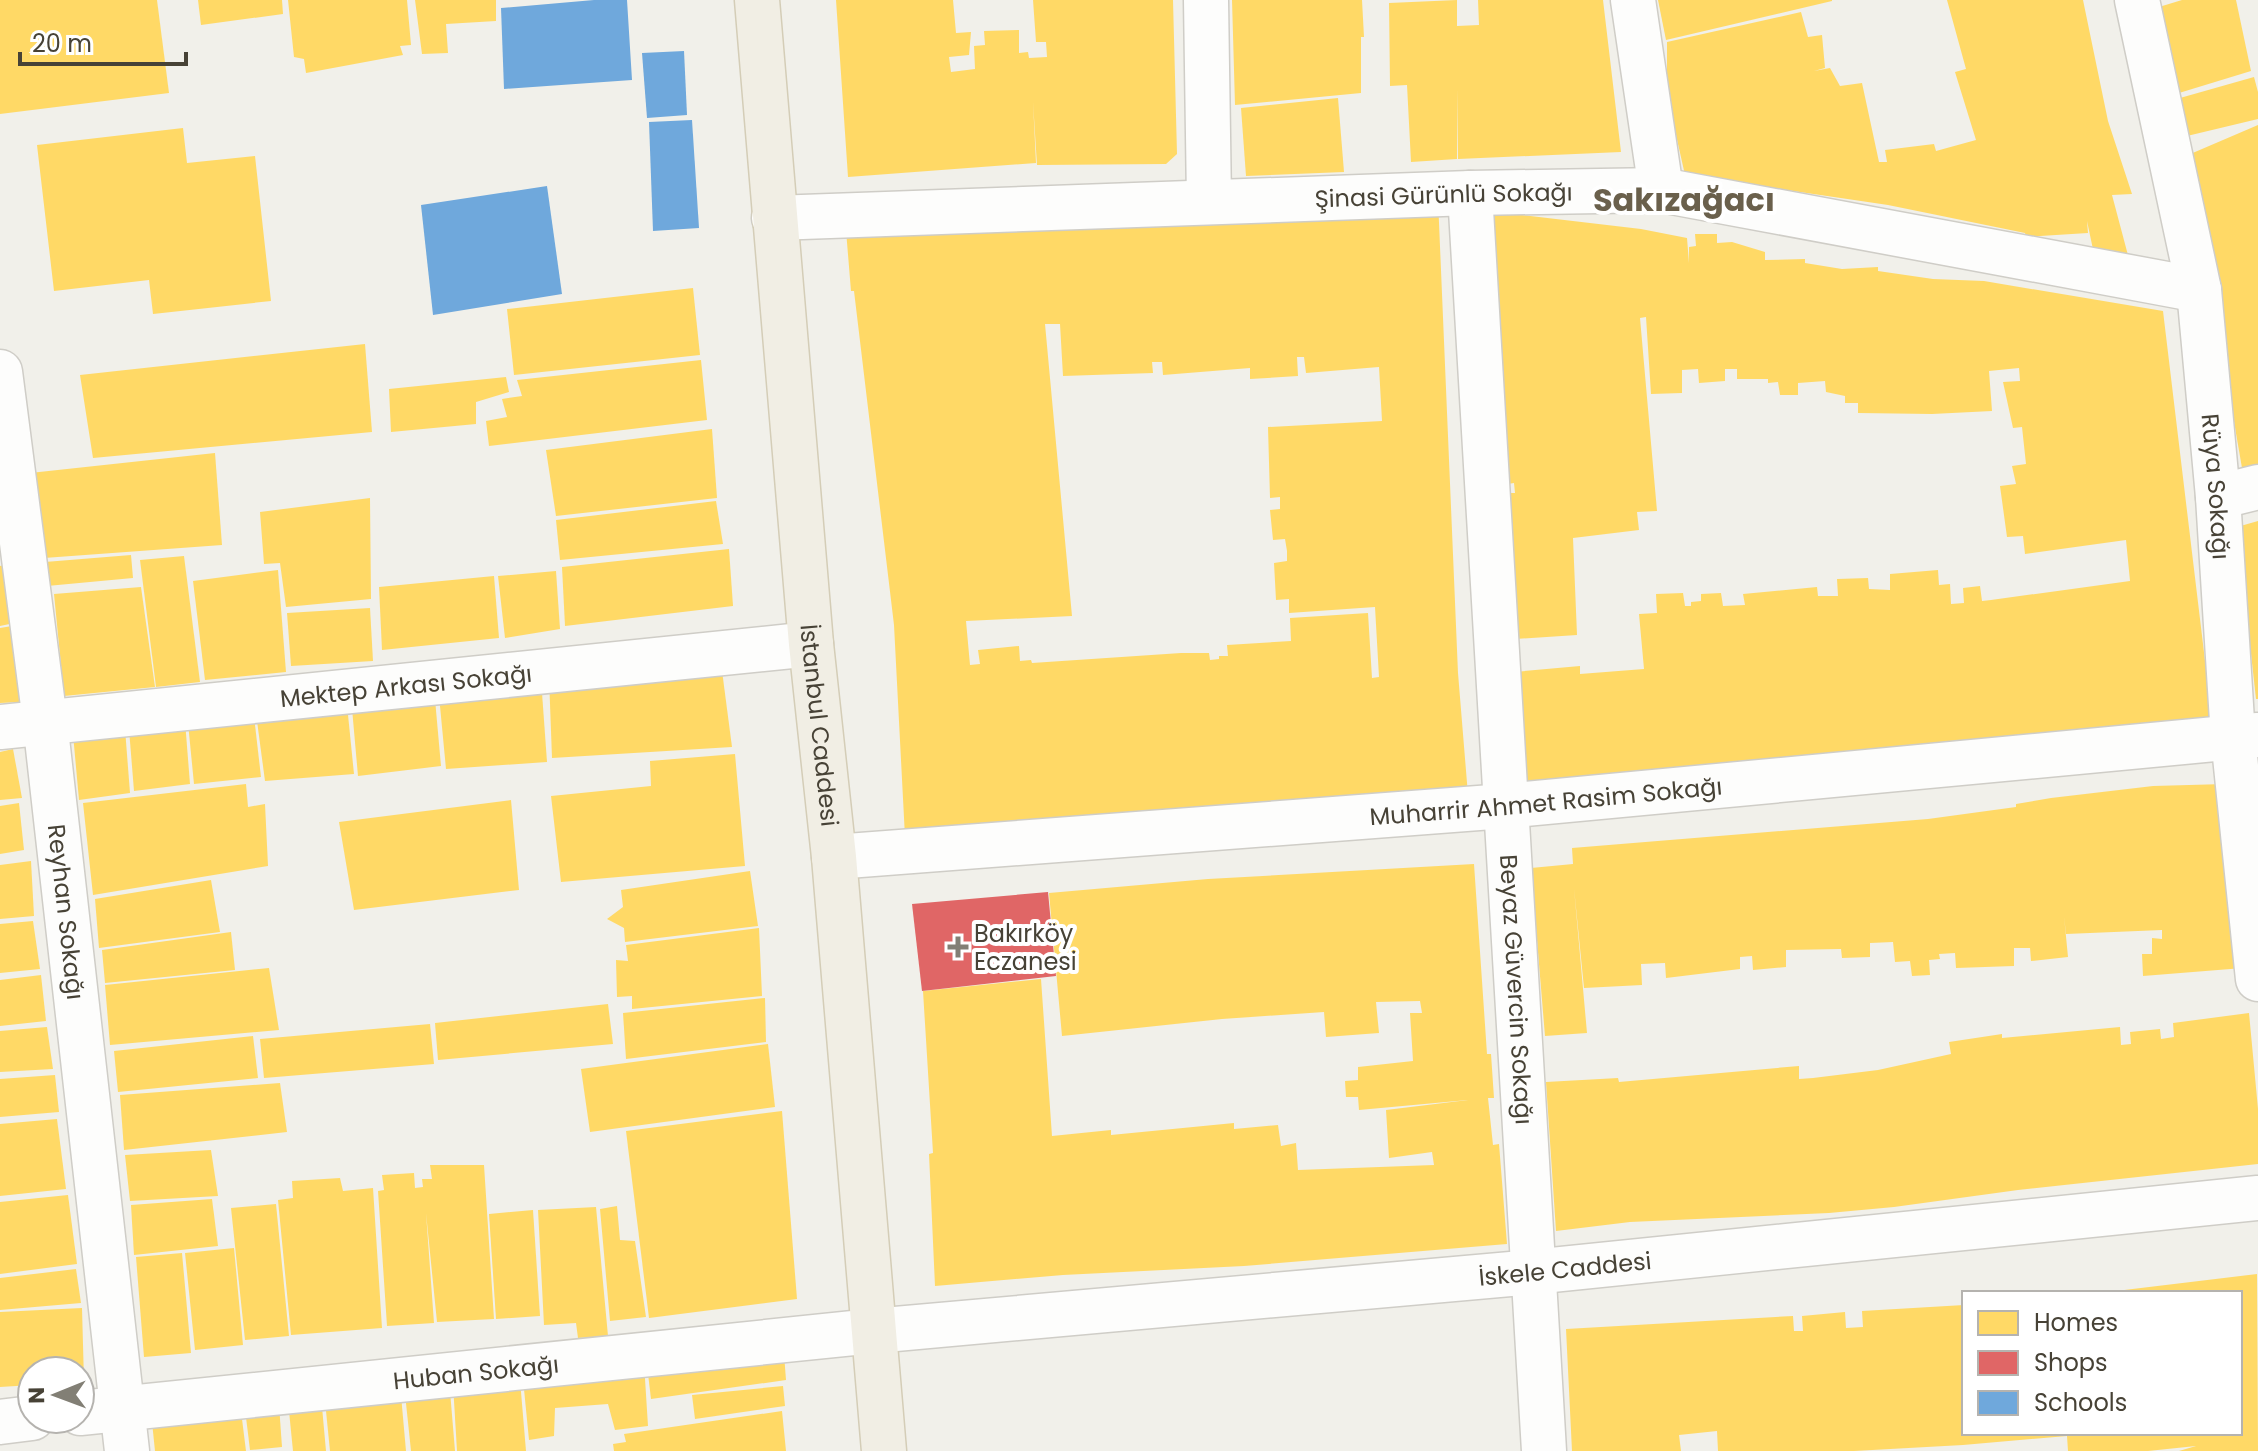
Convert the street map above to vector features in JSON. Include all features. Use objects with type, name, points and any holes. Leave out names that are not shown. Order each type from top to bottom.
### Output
[{"type":"main road","name":"İstanbul Caddesi","points":[[757,0],[884,1451]]},
{"type":"street","points":[[1206,0],[1209,202]]},
{"type":"street","points":[[1633,0],[1661,190]]},
{"type":"street","name":"Rüya Sokağı","points":[[2137,0],[2199,290],[2238,492],[2258,979]]},
{"type":"street","name":"Şinasi Gürünlü Sokağı","points":[[774,218],[1470,193],[1661,190],[2199,290]]},
{"type":"street","name":"Beyaz Güvercin Sokağı","points":[[1470,193],[1544,1451]]},
{"type":"street","name":"Reyhan Sokağı","points":[[0,372],[45,721],[101,1410],[127,1451]]},
{"type":"street","name":"Mektep Arkası Sokağı","points":[[0,727],[811,644]]},
{"type":"street","name":"Muharrir Ahmet Rasim Sokağı","points":[[834,857],[1505,806],[2246,736]]},
{"type":"street","name":"İskele Caddesi","points":[[873,1331],[1532,1272],[2258,1198]]},
{"type":"street","name":"Huban Sokağı","points":[[101,1410],[873,1331]]},
{"type":"building: Homes","points":[[0,0],[157,0],[169,93],[0,114]]},
{"type":"building: Homes","points":[[198,0],[282,0],[283,14],[201,25]]},
{"type":"building: Homes","points":[[288,0],[407,0],[411,45],[400,46],[403,55],[306,73],[304,59],[294,57]]},
{"type":"building: Homes","points":[[415,0],[496,0],[496,21],[446,24],[448,53],[422,54]]},
{"type":"building: Homes","points":[[836,0],[953,0],[956,33],[971,32],[969,55],[949,57],[951,72],[975,69],[974,46],[985,45],[984,31],[1019,30],[1019,53],[1028,52],[1029,58],[1047,57],[1046,42],[1036,42],[1033,0],[1173,0],[1177,154],[1166,164],[1037,165],[1033,102],[1036,163],[848,177]]},
{"type":"building: Homes","points":[[1232,0],[1362,0],[1361,93],[1235,105]]},
{"type":"building: Homes","points":[[1457,0],[1457,26],[1479,25],[1478,0],[1603,0],[1621,152],[1458,159],[1457,89],[1457,159],[1411,162],[1407,85],[1390,86],[1389,3]]},
{"type":"building: Homes","points":[[1658,0],[1832,0],[1832,1],[1666,40]]},
{"type":"building: Homes","points":[[1947,0],[2083,0],[2108,121],[2132,194],[2112,195],[2129,259],[2094,254],[2087,221],[2088,233],[2026,237],[2025,233],[1888,205],[1685,175],[1667,95],[1667,42],[1801,12],[1808,37],[1822,35],[1825,68],[1814,71],[1830,68],[1840,86],[1862,83],[1879,162],[1887,162],[1885,150],[1934,144],[1936,151],[1976,140],[1955,72],[1966,69]]},
{"type":"building: Homes","points":[[2182,0],[2236,0],[2251,71],[2179,93],[2159,7]]},
{"type":"building: Homes","points":[[2254,77],[2258,92],[2258,119],[2187,136],[2180,98]]},
{"type":"building: Homes","points":[[1338,98],[1344,172],[1246,176],[1241,108]]},
{"type":"building: Homes","points":[[2258,125],[2258,464],[2242,468],[2188,155]]},
{"type":"building: Homes","points":[[183,128],[187,163],[255,156],[271,301],[153,314],[149,280],[54,291],[37,145]]},
{"type":"building: Homes","points":[[1438,199],[1458,673],[1468,795],[905,837],[894,625],[854,291],[851,291],[845,218]],"holes":[[[1045,324],[1060,324],[1063,376],[1153,373],[1152,362],[1162,362],[1163,375],[1250,368],[1250,379],[1298,376],[1297,357],[1304,357],[1306,373],[1379,367],[1382,421],[1268,427],[1270,498],[1280,497],[1280,509],[1270,510],[1273,540],[1285,539],[1287,551],[1287,561],[1274,563],[1276,600],[1289,599],[1289,613],[1375,607],[1379,677],[1372,678],[1368,613],[1290,618],[1291,641],[1227,645],[1228,656],[1219,656],[1219,659],[1210,660],[1209,653],[1181,653],[1032,663],[1031,660],[1020,661],[1019,646],[978,650],[980,664],[970,665],[966,621],[1072,616]]]},
{"type":"building: Homes","points":[[1487,211],[1641,229],[1687,238],[1689,263],[1689,247],[1696,246],[1695,234],[1717,234],[1717,243],[1732,242],[1765,252],[1765,260],[1805,259],[1805,263],[1842,269],[1878,267],[1878,271],[1933,279],[1984,281],[2163,311],[2212,719],[1525,789],[1514,672],[1580,666],[1580,674],[1644,669],[1639,614],[1657,613],[1656,594],[1683,593],[1685,606],[1691,606],[1691,602],[1701,601],[1701,594],[1721,593],[1723,606],[1745,605],[1743,594],[1817,587],[1818,596],[1838,596],[1837,579],[1868,578],[1869,589],[1890,590],[1890,574],[1938,570],[1939,585],[1950,584],[1951,604],[1964,603],[1963,588],[1980,586],[1982,601],[2130,581],[2126,540],[2025,554],[2023,536],[2007,537],[2000,486],[2016,484],[2012,466],[2026,464],[2022,427],[2013,428],[2003,382],[2020,381],[2019,368],[1989,371],[1992,411],[1858,413],[1858,403],[1845,403],[1845,396],[1826,392],[1825,381],[1798,383],[1798,395],[1780,395],[1778,382],[1737,379],[1737,369],[1725,369],[1725,381],[1699,383],[1698,369],[1682,370],[1682,393],[1651,394],[1646,317],[1640,318],[1657,511],[1637,512],[1639,530],[1573,538],[1577,635],[1515,639],[1502,493],[1515,493],[1514,483],[1501,485]]},
{"type":"building: Homes","points":[[693,288],[700,355],[514,375],[507,309]]},
{"type":"building: Homes","points":[[365,344],[372,432],[93,458],[80,375]]},
{"type":"building: Homes","points":[[701,360],[707,420],[489,446],[486,421],[507,417],[502,399],[522,396],[517,380]]},
{"type":"building: Homes","points":[[506,377],[509,392],[476,402],[476,424],[391,432],[389,389]]},
{"type":"building: Homes","points":[[712,429],[717,498],[556,516],[546,450]]},
{"type":"building: Homes","points":[[215,453],[222,545],[44,558],[30,473]]},
{"type":"building: Homes","points":[[370,498],[371,599],[286,607],[280,563],[264,564],[260,512]]},
{"type":"building: Homes","points":[[716,501],[723,544],[560,560],[556,520]]},
{"type":"building: Homes","points":[[2258,521],[2258,699],[2256,699],[2237,527]]},
{"type":"building: Homes","points":[[729,549],[733,606],[565,626],[562,567]]},
{"type":"building: Homes","points":[[131,555],[133,578],[47,586],[45,562]]},
{"type":"building: Homes","points":[[184,556],[200,682],[156,687],[140,560]]},
{"type":"building: Homes","points":[[19,562],[24,621],[0,626],[0,566]]},
{"type":"building: Homes","points":[[278,570],[286,672],[205,680],[193,581]]},
{"type":"building: Homes","points":[[556,571],[560,629],[505,638],[498,576]]},
{"type":"building: Homes","points":[[494,576],[499,638],[382,650],[379,587]]},
{"type":"building: Homes","points":[[141,587],[155,687],[64,696],[54,594]]},
{"type":"building: Homes","points":[[370,608],[373,661],[291,666],[287,613]]},
{"type":"building: Homes","points":[[18,625],[19,702],[0,703],[0,628]]},
{"type":"building: Homes","points":[[721,663],[732,747],[552,758],[549,677]]},
{"type":"building: Homes","points":[[541,679],[547,762],[446,769],[438,685]]},
{"type":"building: Homes","points":[[434,688],[441,766],[358,776],[351,697]]},
{"type":"building: Homes","points":[[346,695],[354,774],[265,781],[255,706]]},
{"type":"building: Homes","points":[[254,716],[261,777],[194,784],[188,723]]},
{"type":"building: Homes","points":[[185,721],[190,784],[134,791],[129,729]]},
{"type":"building: Homes","points":[[125,729],[130,793],[79,800],[73,734]]},
{"type":"building: Homes","points":[[13,749],[22,798],[0,800],[0,752]]},
{"type":"building: Homes","points":[[735,754],[745,866],[561,882],[551,796],[651,786],[650,761]]},
{"type":"building: Homes","points":[[246,784],[248,807],[265,804],[268,866],[93,895],[83,803]]},
{"type":"building: Homes","points":[[2225,784],[2243,968],[2143,976],[2142,954],[2152,954],[2152,938],[2162,939],[2162,930],[2066,934],[2064,916],[2068,957],[2031,961],[2030,948],[2014,948],[2014,966],[1956,968],[1955,953],[1939,954],[1940,959],[1929,960],[1930,975],[1912,976],[1910,961],[1895,962],[1893,942],[1870,943],[1870,957],[1842,958],[1841,949],[1786,950],[1786,967],[1753,970],[1752,956],[1740,957],[1740,969],[1666,978],[1665,963],[1641,964],[1642,985],[1584,988],[1574,888],[1587,1033],[1545,1036],[1531,868],[1573,864],[1572,848],[1928,819],[2016,807],[2016,804],[2051,798],[2153,786]]},
{"type":"building: Homes","points":[[511,800],[519,890],[354,910],[339,822]]},
{"type":"building: Homes","points":[[19,803],[24,850],[0,854],[0,806]]},
{"type":"building: Homes","points":[[31,861],[34,916],[0,919],[0,865]]},
{"type":"building: Homes","points":[[1474,864],[1487,1054],[1491,1054],[1494,1098],[1488,1098],[1493,1145],[1499,1144],[1507,1244],[1244,1266],[1063,1275],[935,1286],[929,1154],[933,1153],[923,991],[1041,979],[1052,1136],[1111,1130],[1111,1135],[1234,1123],[1234,1129],[1278,1125],[1281,1146],[1296,1143],[1298,1170],[1434,1165],[1432,1152],[1389,1158],[1386,1110],[1468,1100],[1359,1110],[1358,1097],[1346,1097],[1345,1081],[1358,1080],[1358,1067],[1413,1061],[1410,1013],[1422,1013],[1420,1001],[1376,1002],[1379,1033],[1326,1037],[1324,1012],[1062,1036],[1049,893],[1208,879]]},
{"type":"building: Homes","points":[[750,871],[758,926],[625,942],[624,928],[607,919],[623,907],[621,890]]},
{"type":"building: Homes","points":[[211,880],[220,932],[99,948],[95,899]]},
{"type":"building: Homes","points":[[33,921],[40,969],[0,973],[0,924]]},
{"type":"building: Homes","points":[[759,928],[762,996],[632,1009],[632,996],[617,997],[616,960],[628,961],[626,945]]},
{"type":"building: Homes","points":[[231,932],[235,970],[105,983],[102,950]]},
{"type":"building: Homes","points":[[269,968],[279,1030],[110,1045],[105,985]]},
{"type":"building: Homes","points":[[41,975],[46,1021],[0,1026],[0,980]]},
{"type":"building: Homes","points":[[765,998],[766,1042],[626,1059],[623,1013]]},
{"type":"building: Homes","points":[[608,1004],[613,1044],[438,1060],[435,1023]]},
{"type":"building: Homes","points":[[2249,1013],[2258,1109],[2258,1164],[1894,1207],[1630,1222],[1556,1231],[1546,1082],[1618,1078],[1619,1082],[1799,1066],[1799,1079],[1813,1078],[1878,1070],[1951,1054],[1949,1042],[2002,1034],[2002,1038],[2120,1027],[2121,1045],[2131,1044],[2130,1032],[2160,1029],[2161,1039],[2174,1037],[2173,1023]]},
{"type":"building: Homes","points":[[430,1024],[434,1064],[264,1078],[260,1039]]},
{"type":"building: Homes","points":[[47,1027],[53,1069],[0,1072],[0,1031]]},
{"type":"building: Homes","points":[[253,1036],[258,1078],[118,1092],[114,1051]]},
{"type":"building: Homes","points":[[768,1044],[775,1107],[590,1132],[581,1069]]},
{"type":"building: Homes","points":[[55,1075],[59,1112],[0,1117],[0,1079]]},
{"type":"building: Homes","points":[[280,1083],[287,1132],[124,1150],[120,1095]]},
{"type":"building: Homes","points":[[782,1111],[797,1299],[649,1318],[626,1131]]},
{"type":"building: Homes","points":[[57,1119],[66,1189],[0,1196],[0,1124]]},
{"type":"building: Homes","points":[[211,1150],[218,1196],[130,1201],[125,1155]]},
{"type":"building: Homes","points":[[430,1165],[484,1165],[494,1319],[437,1322],[426,1213],[434,1323],[387,1326],[378,1191],[384,1190],[382,1175],[414,1173],[415,1188],[423,1187],[422,1179],[432,1179]]},
{"type":"building: Homes","points":[[340,1178],[343,1191],[373,1188],[382,1328],[291,1335],[278,1200],[293,1198],[292,1181]]},
{"type":"building: Homes","points":[[68,1195],[77,1264],[0,1274],[0,1202]]},
{"type":"building: Homes","points":[[212,1199],[218,1246],[134,1255],[131,1205]]},
{"type":"building: Homes","points":[[276,1204],[289,1336],[245,1340],[231,1208]]},
{"type":"building: Homes","points":[[617,1206],[620,1240],[635,1241],[646,1317],[610,1321],[600,1209]]},
{"type":"building: Homes","points":[[596,1207],[608,1336],[578,1338],[576,1323],[544,1325],[538,1210]]},
{"type":"building: Homes","points":[[533,1210],[540,1316],[496,1319],[489,1214]]},
{"type":"building: Homes","points":[[234,1248],[243,1345],[195,1350],[185,1253]]},
{"type":"building: Homes","points":[[182,1253],[191,1353],[144,1357],[136,1257]]},
{"type":"building: Homes","points":[[76,1269],[81,1303],[0,1310],[0,1278]]},
{"type":"building: Homes","points":[[2257,1274],[2258,1451],[2179,1451],[2196,1446],[2148,1451],[2068,1451],[2067,1436],[1854,1451],[1718,1451],[1717,1431],[1679,1435],[1681,1451],[1572,1451],[1566,1329],[1793,1316],[1794,1331],[1803,1331],[1802,1316],[1845,1312],[1846,1328],[1863,1327],[1862,1311],[1962,1305],[1962,1435],[2242,1435],[2242,1291],[2116,1291]]},
{"type":"building: Homes","points":[[82,1308],[83,1355],[16,1355],[16,1386],[0,1387],[0,1312]]},
{"type":"building: Homes","points":[[783,1341],[786,1380],[651,1399],[646,1357]]},
{"type":"building: Homes","points":[[644,1363],[648,1426],[615,1430],[608,1404],[555,1408],[554,1436],[529,1440],[523,1379]]},
{"type":"building: Homes","points":[[449,1379],[455,1451],[411,1451],[404,1384]]},
{"type":"building: Homes","points":[[520,1380],[526,1451],[457,1451],[453,1384]]},
{"type":"building: Homes","points":[[400,1384],[406,1451],[330,1451],[324,1391]]},
{"type":"building: Homes","points":[[783,1386],[785,1406],[695,1419],[692,1395]]},
{"type":"building: Homes","points":[[321,1396],[326,1451],[293,1451],[288,1401]]},
{"type":"building: Homes","points":[[279,1405],[282,1447],[250,1450],[245,1409]]},
{"type":"building: Homes","points":[[241,1411],[246,1451],[155,1451],[152,1422]]},
{"type":"building: Homes","points":[[782,1411],[786,1451],[614,1451],[613,1444],[626,1442],[624,1434]]},
{"type":"building: Shops","points":[[1048,892],[1056,976],[922,991],[912,904]]},
{"type":"building: Schools","points":[[627,0],[632,80],[504,89],[501,8]]},
{"type":"building: Schools","points":[[684,51],[687,115],[647,118],[642,53]]},
{"type":"building: Schools","points":[[692,120],[699,228],[653,231],[649,122]]},
{"type":"building: Schools","points":[[547,186],[562,294],[433,315],[421,205]]},
{"type":"place","name":"Bakırköy Eczanesi","points":[[958,947]]},
{"type":"district","name":"Sakızağacı","points":[[1684,199]]}]
